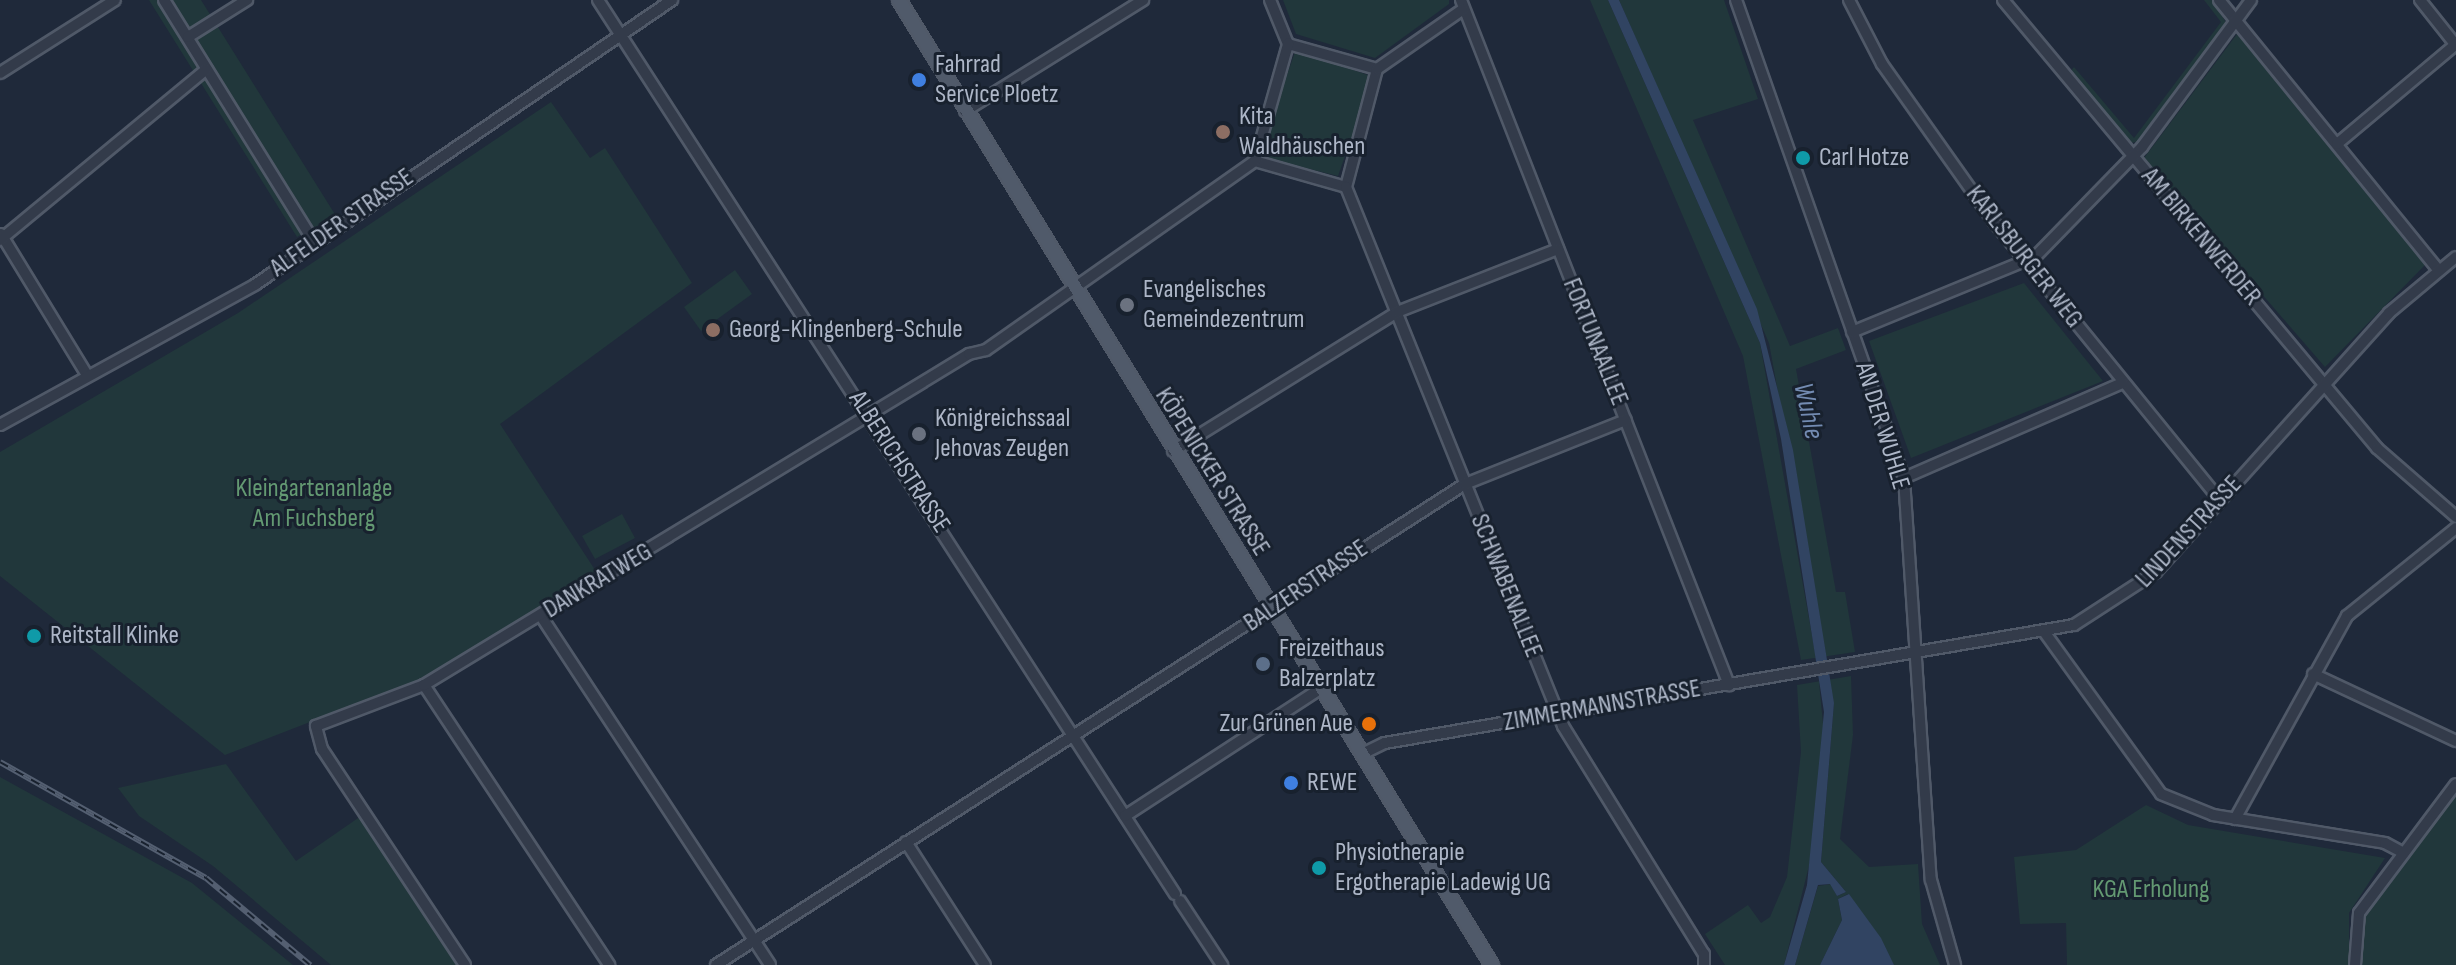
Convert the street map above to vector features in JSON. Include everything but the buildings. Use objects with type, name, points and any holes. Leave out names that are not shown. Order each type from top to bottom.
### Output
[{"type":"main road","name":"KÖPENICKER STRASSE","points":[[899,0],[1074,291],[1492,965]]},
{"type":"street","points":[[0,73],[115,0]]},
{"type":"street","points":[[164,0],[314,242]]},
{"type":"street","points":[[188,37],[247,0]]},
{"type":"street","name":"ALBERICHSTRASSE","points":[[598,0],[1222,965]]},
{"type":"street","name":"ALFELDER STRASSE","points":[[0,425],[87,375],[215,310],[672,0]]},
{"type":"street","points":[[965,111],[1143,0]]},
{"type":"street","points":[[1270,0],[1288,44],[1255,161],[1346,187],[1377,69],[1462,5]]},
{"type":"street","name":"AN DER WUHLE","points":[[1736,0],[1904,478],[1931,880],[1955,965]]},
{"type":"street","name":"KARLSBURGER WEG","points":[[1849,0],[1882,64],[2026,264],[2220,500]]},
{"type":"street","name":"AM BIRKENWERDER","points":[[2003,0],[2400,473],[2456,517]]},
{"type":"street","points":[[2219,0],[2437,268]]},
{"type":"street","points":[[1852,332],[2026,264],[2133,156],[2251,0]]},
{"type":"street","points":[[2337,144],[2456,44],[2420,0]]},
{"type":"street","name":"FORTUNAALLEE","points":[[1462,5],[1729,685]]},
{"type":"street","points":[[1288,44],[1377,69]]},
{"type":"street","points":[[87,375],[1,237],[207,69]]},
{"type":"street","name":"DANKRATWEG","points":[[465,965],[322,749],[316,726],[424,685],[541,616],[1074,291],[1255,161]]},
{"type":"street","name":"SCHWABENALLEE","points":[[1346,187],[1558,714],[1704,954],[1704,965]]},
{"type":"street","points":[[1173,451],[1397,312],[1558,249]]},
{"type":"street","name":"LINDENSTRASSE","points":[[1844,665],[2045,633],[2132,594],[2324,384],[2437,268],[2456,257]]},
{"type":"street","points":[[1904,478],[2123,383]]},
{"type":"street","name":"BALZERSTRASSE","points":[[716,965],[1001,779],[1465,484],[1626,420]]},
{"type":"street","points":[[2235,819],[2313,674],[2359,603],[2456,528]]},
{"type":"street","points":[[541,616],[770,965]]},
{"type":"street","points":[[2045,633],[2152,786],[2189,809],[2385,843],[2404,853]]},
{"type":"street","name":"ZIMMERMANNSTRASSE","points":[[1362,754],[1385,743],[1844,665]]},
{"type":"street","points":[[2313,674],[2456,741]]},
{"type":"street","points":[[424,685],[609,965]]},
{"type":"street","points":[[1125,816],[1321,688]]},
{"type":"street","points":[[2355,965],[2359,913],[2456,784]]},
{"type":"street","points":[[906,842],[985,965]]},
{"type":"green space","points":[[149,0],[201,0],[336,216],[297,237]]},
{"type":"green space","points":[[1283,0],[1449,0],[1449,4],[1375,58],[1296,34]]},
{"type":"green space","points":[[1590,0],[1608,0],[1760,343],[1816,658],[1801,660],[1743,356]]},
{"type":"green space","points":[[1619,0],[1724,0],[1758,99],[1693,120],[1790,346],[1838,328],[1846,350],[1796,369],[1836,592],[1845,592],[1855,652],[1820,657],[1826,656],[1769,343]]},
{"type":"green space","points":[[2204,0],[2214,0],[2227,25],[2141,141],[2130,143],[2070,72],[2074,67],[2134,138],[2221,22]]},
{"type":"green space","points":[[2237,34],[2426,264],[2325,367],[2144,158]]},
{"type":"green space","points":[[1296,49],[1373,77],[1338,176],[1265,158],[1262,147]]},
{"type":"green space","name":"Kleingartenanlage Am Fuchsberg","points":[[551,102],[590,158],[605,148],[692,283],[500,424],[597,573],[426,677],[225,755],[0,576],[0,452],[238,313]]},
{"type":"green space","points":[[735,270],[752,294],[701,331],[684,307]]},
{"type":"green space","points":[[2024,283],[2103,381],[1911,458],[1869,341]]},
{"type":"green space","points":[[622,514],[635,538],[595,559],[582,536]]},
{"type":"green space","points":[[1851,676],[1853,735],[1840,839],[1869,867],[1918,864],[1922,924],[1940,965],[1894,965],[1848,894],[1838,899],[1842,920],[1820,965],[1795,965],[1818,886],[1831,884],[1837,896],[1846,892],[1821,862],[1834,703],[1819,682],[1824,734],[1811,858],[1784,965],[1725,965],[1705,934],[1748,905],[1761,923],[1770,917],[1787,877],[1801,752],[1797,685]]},
{"type":"green space","points":[[226,764],[296,861],[361,816],[456,965],[331,965],[213,866],[139,816],[118,788]]},
{"type":"green space","points":[[0,777],[192,883],[293,965],[0,965]]},
{"type":"green space","points":[[2456,794],[2456,965],[2362,965],[2362,918]]},
{"type":"green space","name":"KGA Erholung","points":[[2146,805],[2188,825],[2385,858],[2349,913],[2349,965],[2067,965],[2066,923],[2020,924],[2014,857],[2076,850]]},
{"type":"water","points":[[1608,0],[1619,0],[1757,309],[1793,450],[1834,703],[1821,862],[1846,892],[1837,896],[1830,884],[1818,885],[1795,965],[1784,965],[1807,885],[1824,712],[1781,439],[1760,343]]},
{"type":"water","points":[[1849,894],[1881,938],[1894,965],[1820,965],[1842,920],[1838,899]]},
{"type":"railway","points":[[0,762],[206,878],[310,965]]},
{"type":"place","name":"Fahrrad Service Ploetz","points":[[919,80]]},
{"type":"place","name":"Kita Waldhäuschen","points":[[1223,132]]},
{"type":"place","name":"Carl Hotze","points":[[1803,158]]},
{"type":"place","name":"Evangelisches Gemeindezentrum","points":[[1127,305]]},
{"type":"place","name":"Georg-Klingenberg-Schule","points":[[713,330]]},
{"type":"place","name":"Königreichssaal Jehovas Zeugen","points":[[919,434]]},
{"type":"place","name":"Reitstall Klinke","points":[[34,636]]},
{"type":"place","name":"Freizeithaus Balzerplatz","points":[[1263,664]]},
{"type":"place","name":"Zur Grünen Aue","points":[[1369,724]]},
{"type":"place","name":"REWE","points":[[1291,783]]},
{"type":"place","name":"Physiotherapie Ergotherapie Ladewig UG","points":[[1319,868]]},
{"type":"water label","name":"Wuhle","points":[[1808,411]]}]
